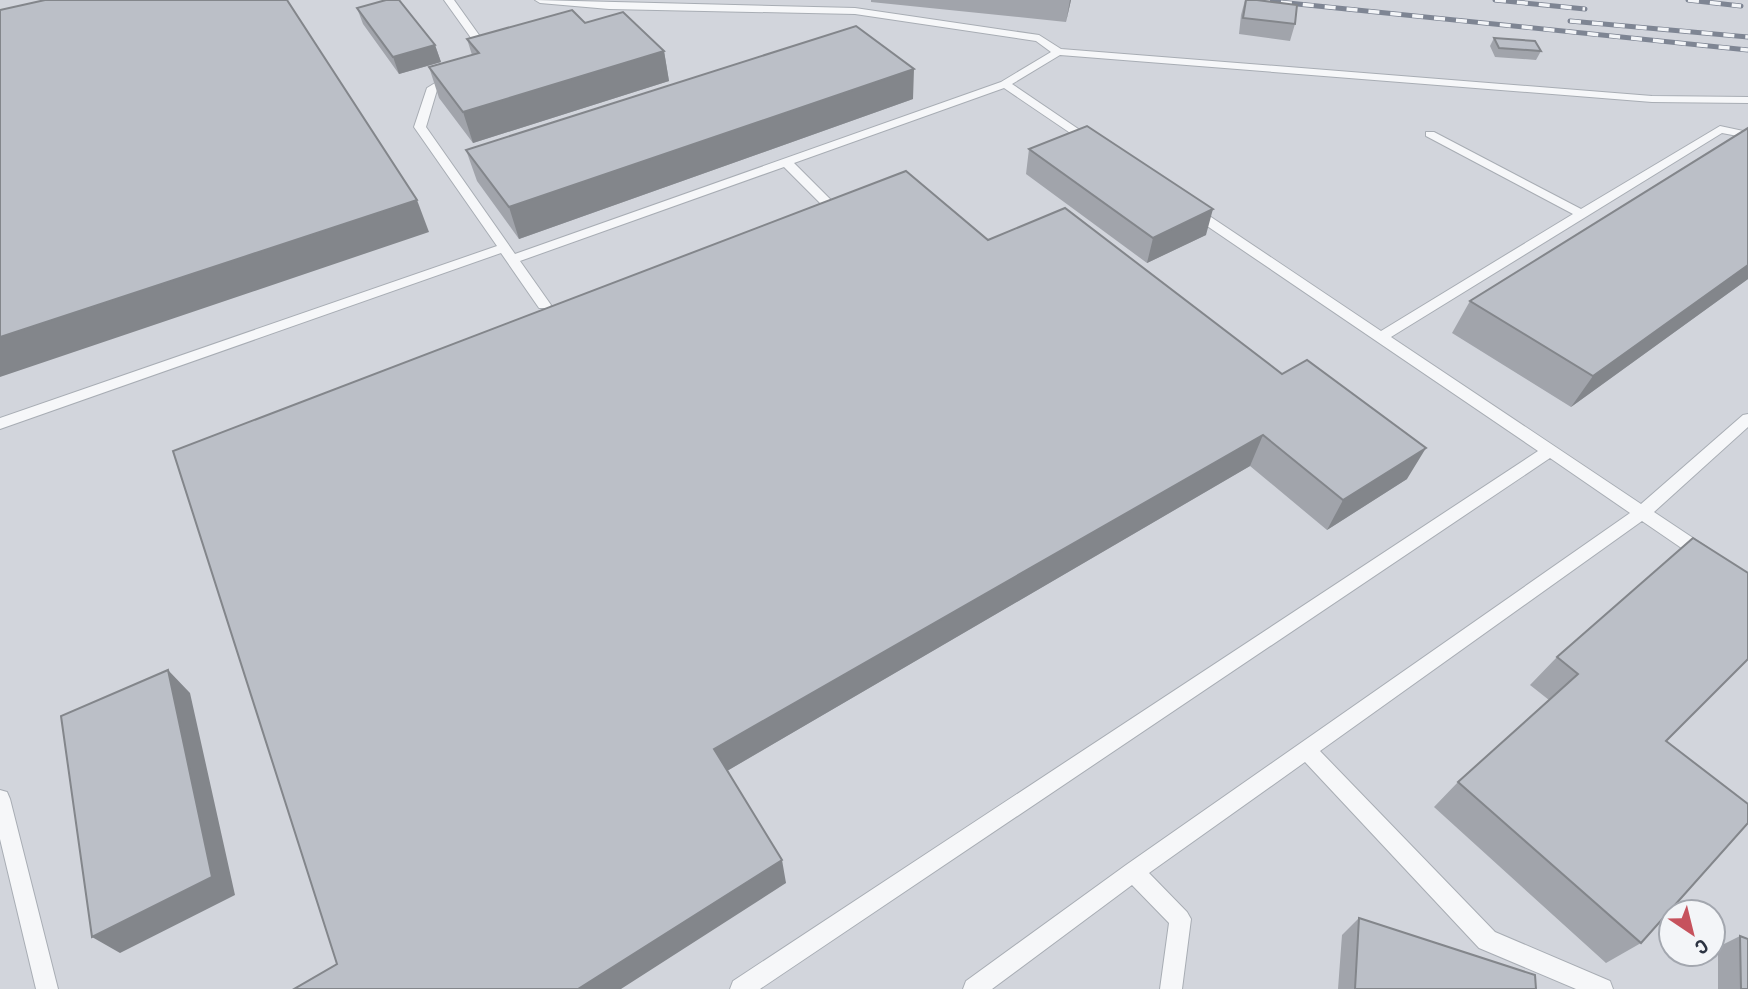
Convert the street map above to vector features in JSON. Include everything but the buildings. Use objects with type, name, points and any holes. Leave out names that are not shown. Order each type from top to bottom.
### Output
[{"type":"lane","points":[[449,0],[484,49],[467,70],[432,88],[420,127],[544,305]]},
{"type":"lane","points":[[540,0],[609,6],[855,11],[1039,38],[1058,52],[1653,99],[1748,100]]},
{"type":"lane","points":[[0,424],[787,163],[1005,84],[1058,52]]},
{"type":"lane","points":[[1005,84],[1108,153]]},
{"type":"lane","points":[[1381,337],[1720,129],[1748,135]]},
{"type":"lane","points":[[1430,134],[1582,214]]},
{"type":"lane","points":[[787,163],[830,206]]},
{"type":"lane","points":[[1176,199],[1716,562]]},
{"type":"lane","points":[[974,989],[1133,872],[1642,513],[1748,419]]},
{"type":"lane","points":[[741,989],[1549,451]]},
{"type":"lane","points":[[1306,750],[1487,940],[1602,989]]},
{"type":"lane","points":[[0,799],[47,989]]},
{"type":"lane","points":[[1133,872],[1180,919],[1171,989]]},
{"type":"shaded area","points":[[0,0],[1748,0],[1748,989],[0,989]]},
{"type":"railway","points":[[1259,0],[1748,50]]},
{"type":"railway","points":[[1495,0],[1585,9]]},
{"type":"railway","points":[[1688,0],[1741,6]]},
{"type":"railway","points":[[1570,21],[1748,37]]}]
